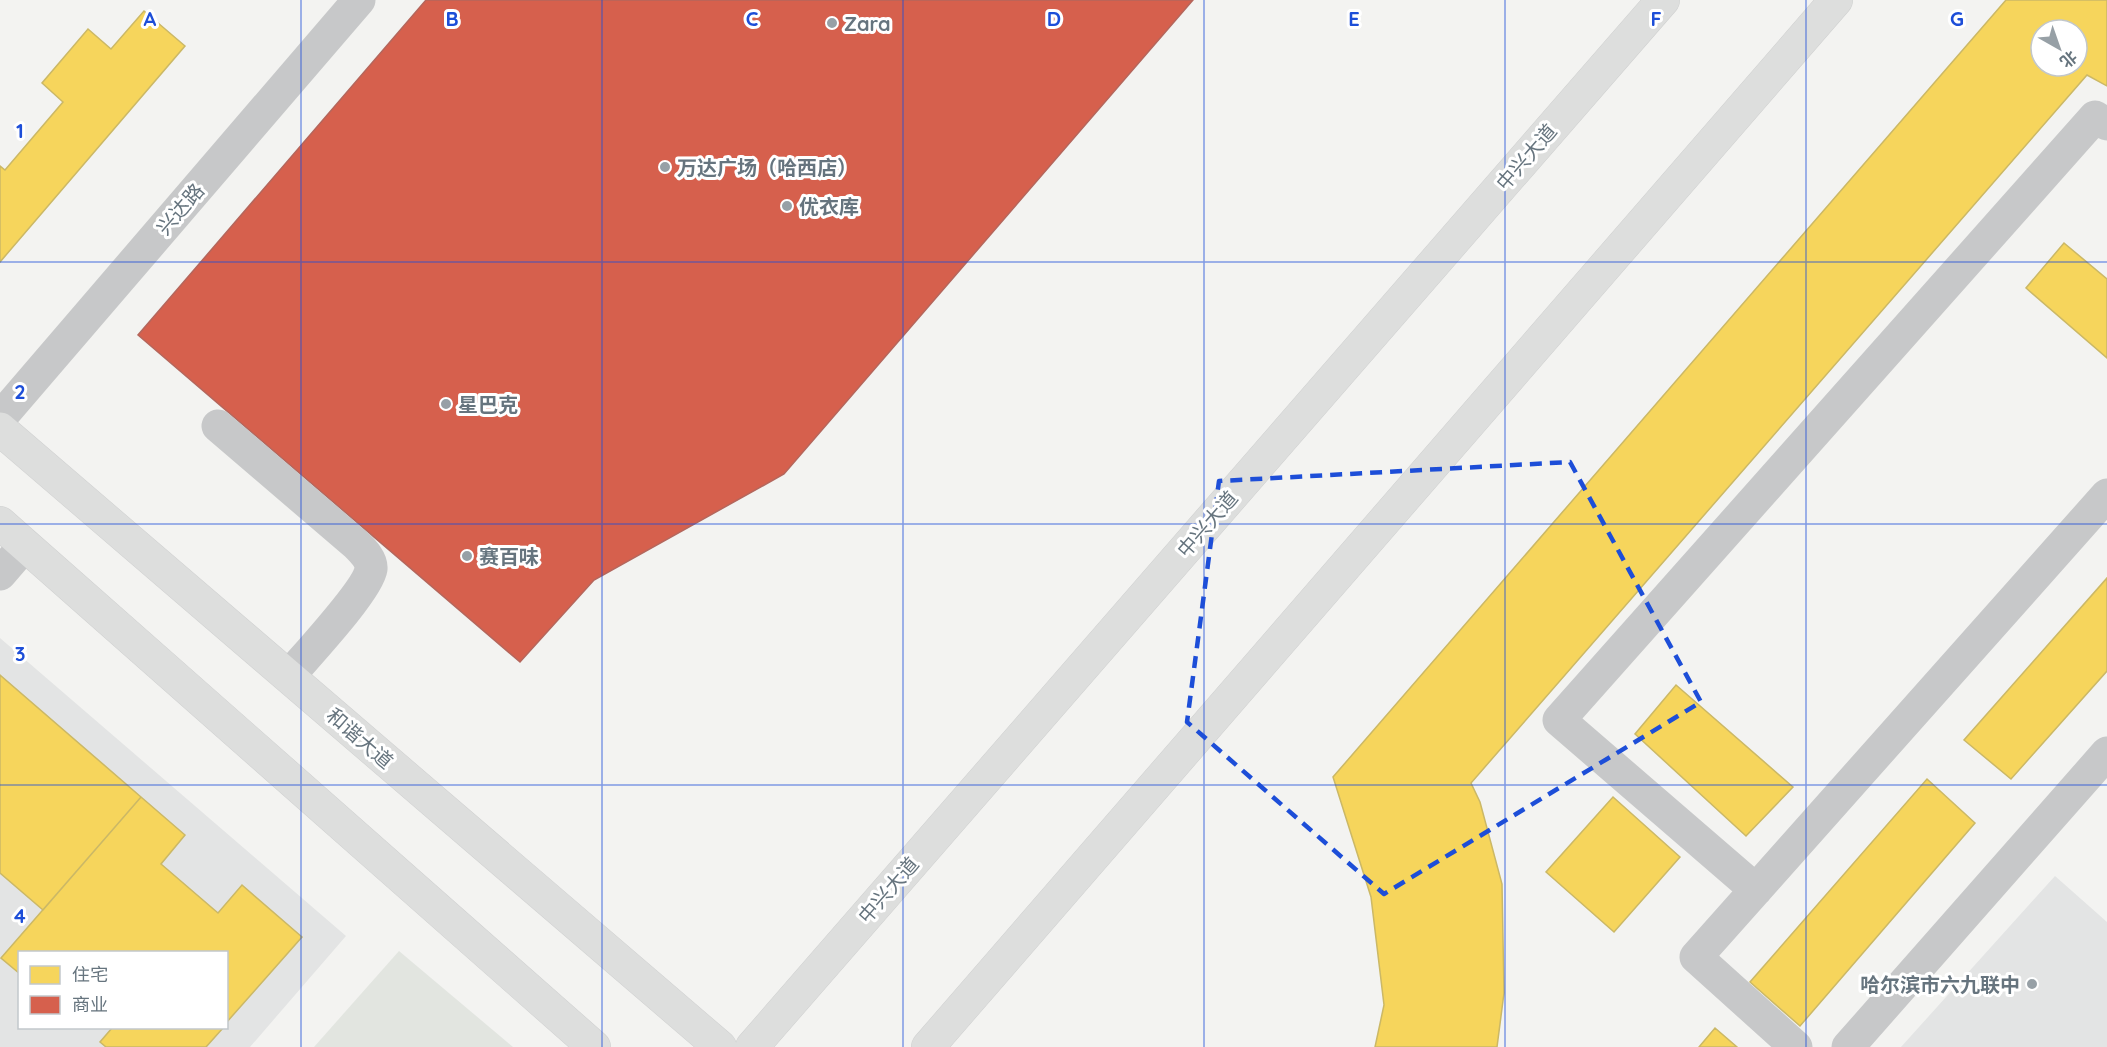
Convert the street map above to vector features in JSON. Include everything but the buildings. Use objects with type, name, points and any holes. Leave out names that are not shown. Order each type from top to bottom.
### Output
[{"type":"main road","name":"中兴大道","points":[[752,1047],[1663,0]]},
{"type":"main road","points":[[928,1047],[1836,0]]},
{"type":"main road","name":"和谐大道","points":[[0,429],[720,1047]]},
{"type":"main road","points":[[0,523],[594,1047]]},
{"type":"street","name":"兴达路","points":[[0,418],[359,0]]},
{"type":"street","points":[[1756,890],[1559,720],[2095,117],[2107,124]]},
{"type":"street","points":[[218,426],[357,545],[370,563],[370,569],[361,590],[289,676]]},
{"type":"street","points":[[1796,1047],[1696,957],[2107,495]]},
{"type":"street","points":[[0,574],[25,545]]},
{"type":"street","points":[[1848,1047],[2107,753]]},
{"type":"highlighted area","points":[[1570,462],[1701,702],[1384,894],[1187,722],[1219,481]]},
{"type":"shaded area","points":[[0,638],[346,936],[250,1047],[0,1047]]},
{"type":"shaded area","name":"哈尔滨市六九联中","points":[[2055,876],[2107,922],[2107,1047],[1901,1047]]},
{"type":"shaded area","points":[[399,951],[513,1047],[314,1047]]},
{"type":"place","name":"Zara","points":[[832,23]]},
{"type":"place","name":"万达广场（哈西店）","points":[[665,167]]},
{"type":"place","name":"优衣库","points":[[787,206]]},
{"type":"place","name":"星巴克","points":[[446,404]]},
{"type":"place","name":"赛百味","points":[[467,556]]},
{"type":"place","name":"哈尔滨市六九联中","points":[[2032,984]]}]
